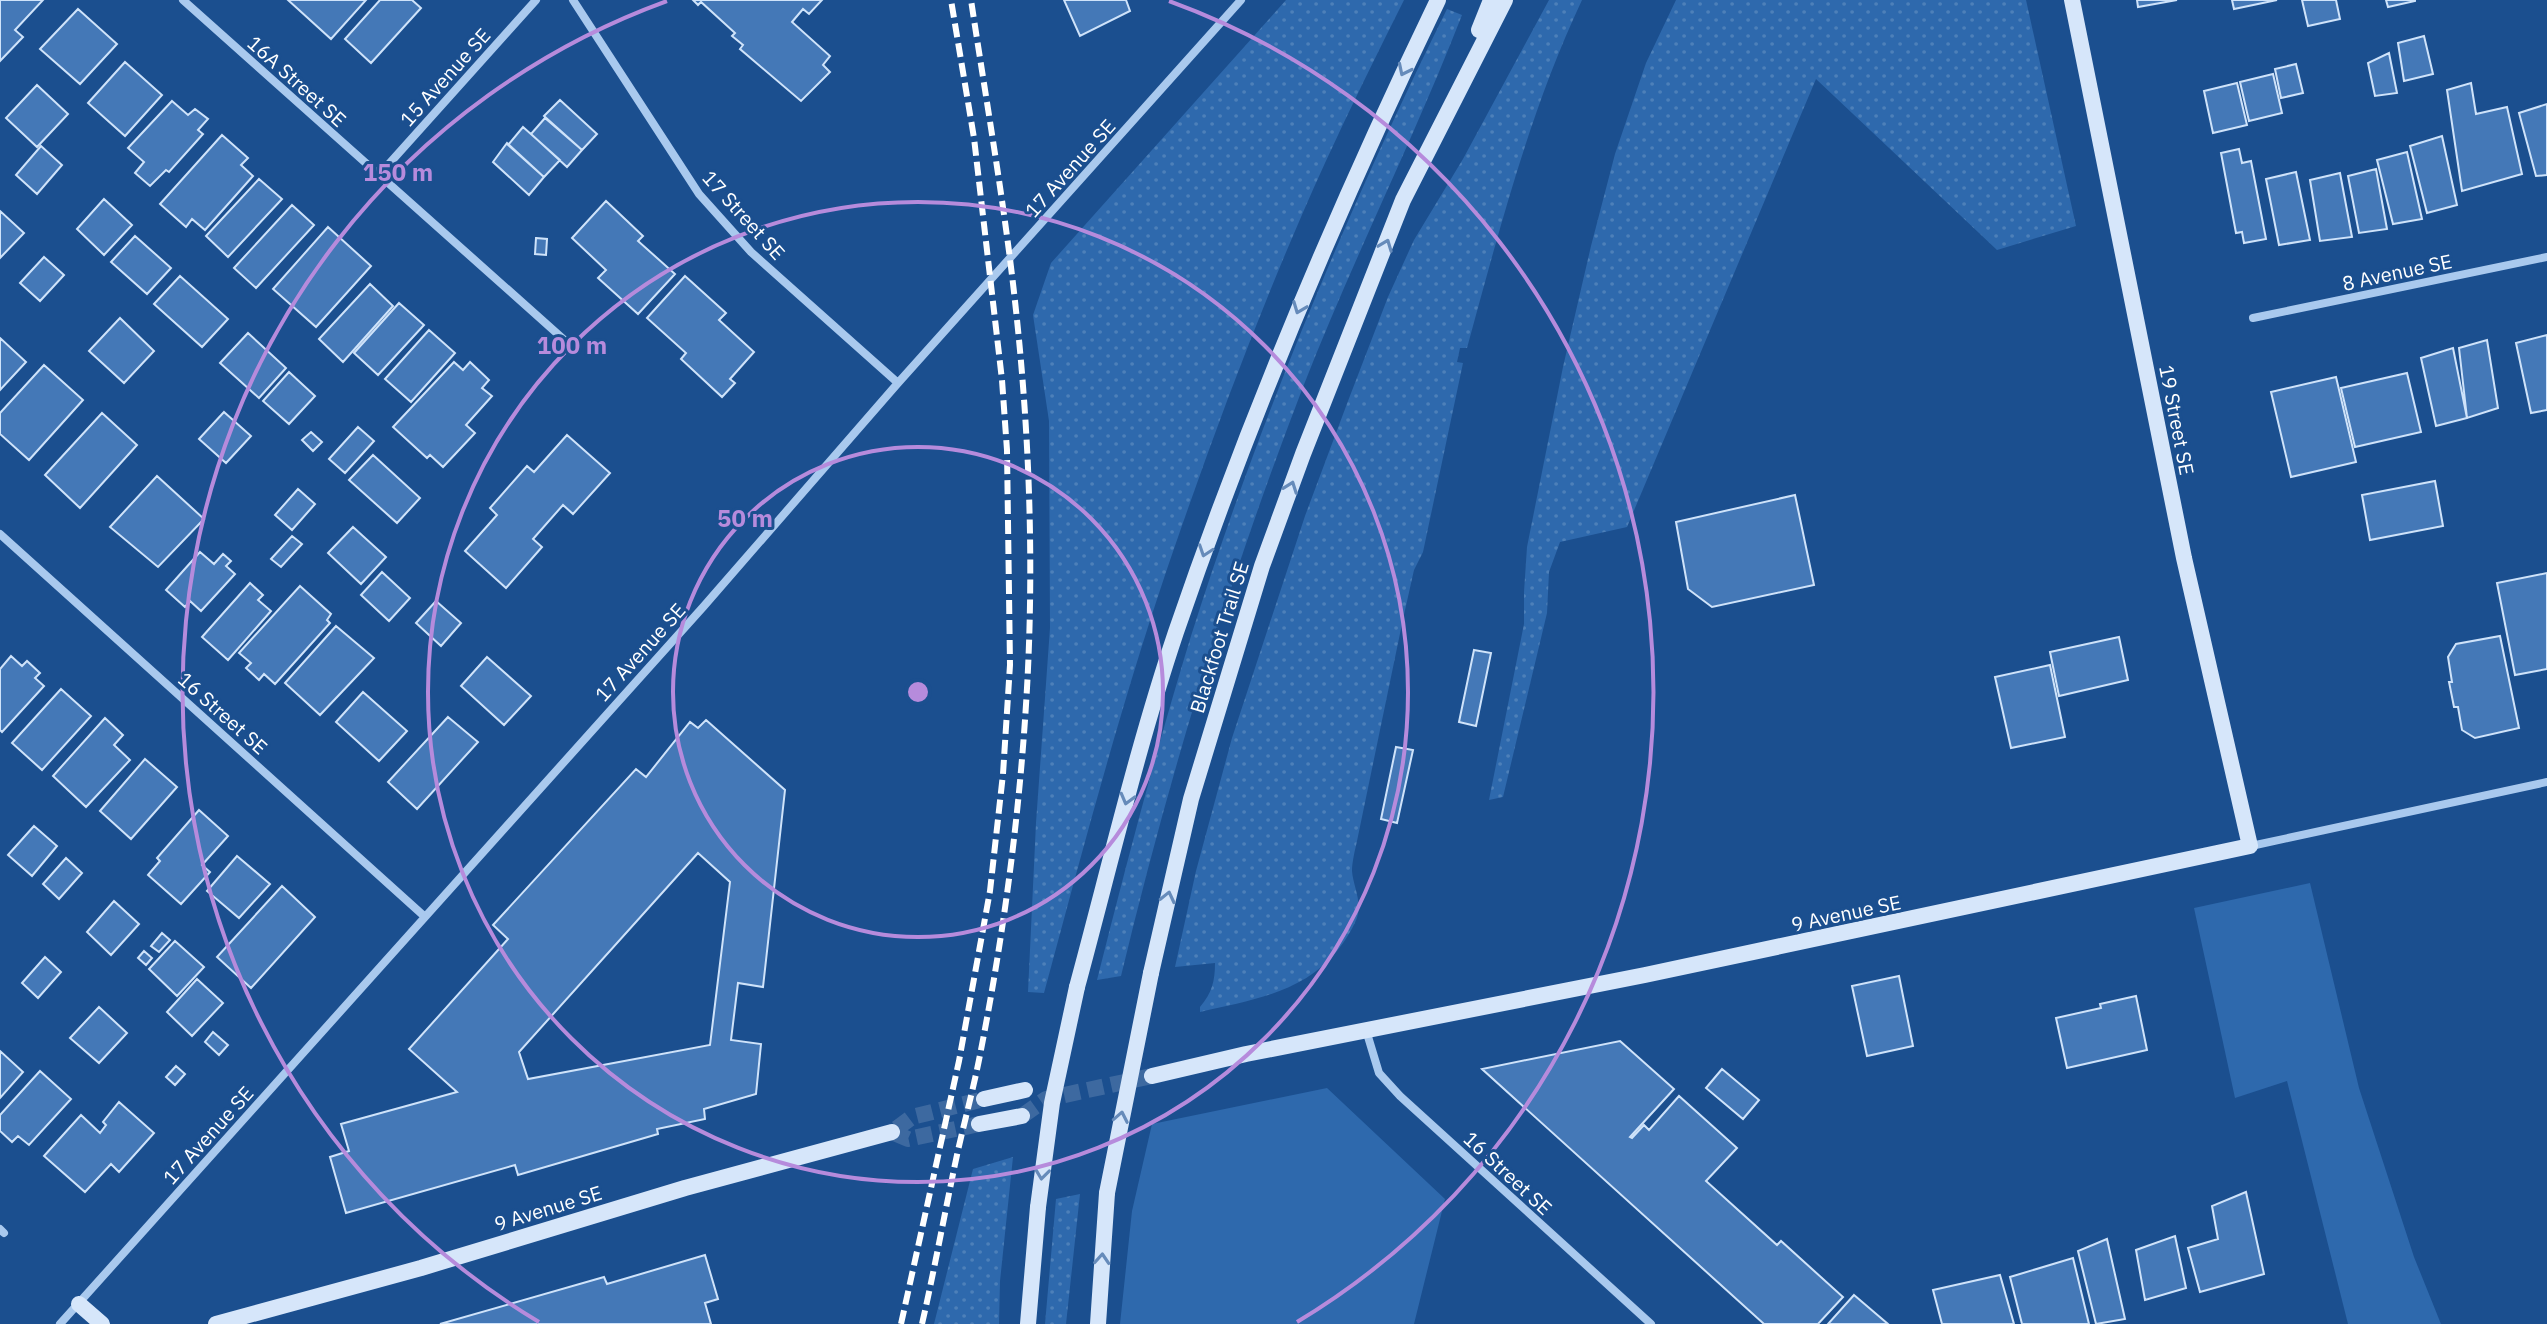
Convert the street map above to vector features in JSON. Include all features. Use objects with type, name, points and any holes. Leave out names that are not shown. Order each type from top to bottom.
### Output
[{"type":"main road","name":"Blackfoot Trail SE","points":[[1028,1324],[1038,1207],[1052,1103],[1077,987],[1146,730],[1210,537],[1306,290],[1386,107],[1438,0]]},
{"type":"main road","points":[[1446,113],[1491,0]]},
{"type":"main road","name":"Blackfoot Trail SE","points":[[1098,1324],[1107,1193],[1151,973],[1191,799],[1262,566],[1403,200],[1505,0]]},
{"type":"main road","name":"19 Street SE","points":[[2072,0],[2184,558],[2250,846]]},
{"type":"main road","name":"9 Avenue SE","points":[[1152,1076],[1246,1054],[1661,972],[2250,846]]},
{"type":"main road","points":[[984,1099],[1025,1090]]},
{"type":"main road","points":[[979,1124],[1022,1116]]},
{"type":"main road","name":"9 Avenue SE","points":[[216,1324],[421,1268],[685,1188],[892,1132]]},
{"type":"main road","points":[[79,1304],[102,1324]]},
{"type":"street","name":"16A Street SE","points":[[183,0],[570,345]]},
{"type":"street","name":"15 Avenue SE","points":[[379,175],[536,0]]},
{"type":"street","name":"17 Street SE","points":[[573,0],[699,194],[751,252],[898,383]]},
{"type":"street","name":"17 Avenue SE","points":[[60,1324],[704,606],[898,383],[1241,0]]},
{"type":"street","name":"8 Avenue SE","points":[[2253,318],[2547,257]]},
{"type":"street","name":"16 Street SE","points":[[0,534],[424,916]]},
{"type":"street","name":"9 Avenue SE","points":[[2250,846],[2547,782]]},
{"type":"street","name":"16 Street SE","points":[[1366,1030],[1379,1073],[1400,1096],[1651,1324]]},
{"type":"shaded area","points":[[1286,0],[1404,0],[1304,209],[1228,397],[1140,652],[1044,993],[1028,992],[1050,628],[1049,421],[1033,315],[1051,263]]},
{"type":"shaded area","points":[[1549,0],[1582,0],[1531,128],[1467,348],[1460,348],[1457,362],[1463,363],[1423,552],[1414,570],[1403,619],[1354,856],[1352,871],[1358,903],[1357,919],[1337,951],[1308,977],[1275,993],[1200,1012],[1212,986],[1215,963],[1175,967],[1196,871],[1232,738],[1305,516],[1388,297],[1414,240],[1463,159]]},
{"type":"shaded area","points":[[1676,0],[2026,0],[2076,226],[1997,250],[1816,79],[1627,527],[1560,542],[1549,572],[1547,613],[1503,797],[1489,800],[1524,624],[1527,547],[1591,246],[1615,154],[1646,63]]},
{"type":"shaded area","points":[[1447,9],[1462,15],[1322,340],[1250,532],[1180,752],[1121,976],[1097,980],[1178,679],[1217,556],[1276,396],[1340,239]]},
{"type":"shaded area","points":[[2310,883],[2359,1088],[2414,1257],[2441,1324],[2348,1324],[2287,1081],[2235,1098],[2194,908]]},
{"type":"shaded area","points":[[1327,1088],[1445,1199],[1414,1324],[1120,1324],[1132,1211],[1152,1124]]},
{"type":"shaded area","points":[[1013,1157],[1000,1281],[999,1324],[934,1324],[973,1169]]},
{"type":"shaded area","points":[[1080,1194],[1066,1324],[1045,1324],[1056,1199]]},
{"type":"building","points":[[0,0],[43,0],[15,30],[23,37],[0,61]]},
{"type":"building","points":[[288,0],[366,0],[331,39]]},
{"type":"building","points":[[380,0],[412,0],[421,8],[371,63],[345,39]]},
{"type":"building","points":[[693,0],[822,0],[809,14],[803,9],[792,22],[830,56],[823,65],[830,72],[801,101],[740,49],[743,45],[732,36],[735,33],[701,2],[698,5]]},
{"type":"building","points":[[1064,0],[1126,0],[1130,11],[1080,36]]},
{"type":"building","points":[[2137,0],[2177,0],[2138,7]]},
{"type":"building","points":[[2232,0],[2277,0],[2234,9]]},
{"type":"building","points":[[2302,0],[2336,0],[2340,19],[2308,26]]},
{"type":"building","points":[[2386,0],[2415,0],[2415,1],[2388,7]]},
{"type":"building","points":[[78,9],[117,44],[80,84],[40,49]]},
{"type":"building","points":[[2424,36],[2433,74],[2404,81],[2398,43]]},
{"type":"building","points":[[2389,53],[2397,93],[2375,96],[2368,63]]},
{"type":"building","points":[[125,62],[162,95],[125,136],[88,103]]},
{"type":"building","points":[[2296,64],[2303,93],[2281,98],[2275,69]]},
{"type":"building","points":[[2273,74],[2282,113],[2249,121],[2240,82]]},
{"type":"building","points":[[2237,83],[2247,125],[2213,133],[2204,91]]},
{"type":"building","points":[[2471,83],[2476,114],[2507,107],[2522,174],[2462,191],[2447,90]]},
{"type":"building","points":[[37,85],[68,114],[37,147],[6,118]]},
{"type":"building","points":[[560,100],[597,134],[582,150],[544,116]]},
{"type":"building","points":[[172,101],[188,115],[195,109],[208,119],[198,130],[203,134],[169,172],[166,170],[150,186],[135,173],[144,162],[128,148]]},
{"type":"building","points":[[2547,104],[2547,175],[2536,176],[2519,113]]},
{"type":"building","points":[[545,118],[582,150],[567,167],[531,134]]},
{"type":"building","points":[[523,127],[560,160],[544,177],[508,145]]},
{"type":"building","points":[[222,135],[248,158],[241,165],[253,176],[205,230],[192,219],[186,227],[160,204]]},
{"type":"building","points":[[2442,136],[2457,205],[2427,213],[2410,146]]},
{"type":"building","points":[[507,143],[544,177],[529,195],[493,162]]},
{"type":"building","points":[[41,146],[62,165],[37,194],[16,175]]},
{"type":"building","points":[[2239,149],[2242,163],[2251,161],[2266,239],[2244,243],[2242,232],[2236,233],[2221,153]]},
{"type":"building","points":[[2407,152],[2422,219],[2393,224],[2377,160]]},
{"type":"building","points":[[2376,169],[2387,229],[2359,233],[2348,176]]},
{"type":"building","points":[[2296,172],[2310,240],[2279,245],[2266,179]]},
{"type":"building","points":[[2340,173],[2352,237],[2320,241],[2310,180]]},
{"type":"building","points":[[259,179],[282,199],[228,257],[206,236]]},
{"type":"building","points":[[104,199],[132,225],[104,255],[77,229]]},
{"type":"building","points":[[606,201],[643,236],[638,241],[675,274],[638,314],[598,278],[606,270],[572,238]]},
{"type":"building","points":[[292,205],[314,225],[256,288],[234,268]]},
{"type":"building","points":[[0,211],[24,233],[0,258]]},
{"type":"building","points":[[328,227],[371,266],[316,327],[273,289]]},
{"type":"building","points":[[135,236],[171,268],[147,294],[111,262]]},
{"type":"building","points":[[536,238],[547,239],[546,255],[535,254]]},
{"type":"building","points":[[44,257],[64,275],[40,301],[20,283]]},
{"type":"building","points":[[180,276],[228,319],[202,347],[154,304]]},
{"type":"building","points":[[685,276],[726,313],[719,320],[754,352],[730,379],[735,383],[722,397],[681,359],[686,353],[647,318]]},
{"type":"building","points":[[370,284],[393,306],[343,362],[319,339]]},
{"type":"building","points":[[399,303],[424,325],[378,375],[354,353]]},
{"type":"building","points":[[120,318],[154,351],[124,383],[89,351]]},
{"type":"building","points":[[429,330],[455,353],[411,402],[385,379]]},
{"type":"building","points":[[248,333],[286,368],[259,398],[220,363]]},
{"type":"building","points":[[2547,335],[2547,410],[2531,413],[2516,343]]},
{"type":"building","points":[[0,338],[26,362],[0,390]]},
{"type":"building","points":[[2487,340],[2498,408],[2467,418],[2459,348]]},
{"type":"building","points":[[2453,348],[2467,418],[2436,426],[2421,358]]},
{"type":"building","points":[[454,362],[463,370],[470,362],[489,380],[482,388],[492,396],[466,425],[475,433],[443,467],[430,455],[427,458],[393,427]]},
{"type":"building","points":[[44,365],[83,400],[29,460],[0,434],[0,413]]},
{"type":"building","points":[[289,372],[315,396],[289,424],[263,401]]},
{"type":"building","points":[[2407,373],[2421,432],[2355,447],[2341,388]]},
{"type":"building","points":[[2336,377],[2356,462],[2291,477],[2271,392]]},
{"type":"building","points":[[224,412],[251,436],[226,463],[199,439]]},
{"type":"building","points":[[102,413],[137,445],[80,508],[45,475]]},
{"type":"building","points":[[358,427],[374,441],[345,473],[329,459]]},
{"type":"building","points":[[311,432],[322,442],[313,451],[302,440]]},
{"type":"building","points":[[567,435],[610,473],[573,514],[563,505],[533,539],[542,547],[506,588],[465,551],[497,515],[490,508],[527,466],[534,472]]},
{"type":"building","points":[[373,455],[420,498],[397,523],[349,480]]},
{"type":"building","points":[[157,476],[204,519],[158,567],[110,527]]},
{"type":"building","points":[[2435,481],[2443,526],[2370,540],[2362,495]]},
{"type":"building","points":[[298,489],[315,504],[292,530],[275,515]]},
{"type":"building","points":[[1795,495],[1814,585],[1712,607],[1688,589],[1676,522]]},
{"type":"building","points":[[353,527],[386,557],[361,584],[328,553]]},
{"type":"building","points":[[292,536],[302,544],[281,567],[271,559]]},
{"type":"building","points":[[200,552],[214,564],[223,554],[231,561],[226,566],[235,574],[201,611],[190,601],[185,607],[166,590]]},
{"type":"building","points":[[382,572],[410,598],[389,621],[361,595]]},
{"type":"building","points":[[2547,573],[2547,669],[2515,675],[2497,583]]},
{"type":"building","points":[[250,583],[263,595],[258,600],[271,611],[228,660],[202,637]]},
{"type":"building","points":[[300,586],[331,614],[327,620],[330,623],[275,684],[264,674],[259,680],[246,668],[251,663],[239,653]]},
{"type":"building","points":[[436,601],[461,623],[441,646],[416,623]]},
{"type":"building","points":[[336,626],[374,658],[320,715],[285,683]]},
{"type":"building","points":[[2500,636],[2519,728],[2475,738],[2462,730],[2458,707],[2454,707],[2448,657],[2456,644]]},
{"type":"building","points":[[2119,637],[2128,680],[2059,696],[2050,652]]},
{"type":"building","points":[[1474,650],[1491,653],[1476,726],[1459,722]]},
{"type":"building","points":[[11,656],[22,666],[27,661],[40,673],[35,678],[44,686],[2,732],[0,669]]},
{"type":"building","points":[[487,657],[531,696],[504,725],[461,686]]},
{"type":"building","points":[[2050,665],[2065,737],[2011,748],[1995,677]]},
{"type":"building","points":[[61,689],[91,716],[42,770],[12,743]]},
{"type":"building","points":[[363,692],[407,731],[379,761],[336,722]]},
{"type":"building","points":[[448,717],[478,742],[417,809],[388,782]]},
{"type":"building","points":[[105,718],[123,735],[114,745],[130,760],[86,807],[53,776]]},
{"type":"building","points":[[706,720],[785,790],[763,987],[738,983],[731,1040],[761,1044],[756,1094],[704,1109],[705,1119],[657,1129],[658,1134],[518,1175],[515,1165],[346,1213],[330,1157],[349,1151],[341,1124],[457,1092],[409,1049],[508,939],[493,925],[636,769],[646,777],[690,722],[698,728]],"holes":[[[698,853],[730,882],[710,1045],[528,1079],[519,1052]]]},
{"type":"building","points":[[1396,747],[1413,750],[1397,823],[1381,819]]},
{"type":"building","points":[[145,759],[177,787],[131,839],[100,811]]},
{"type":"building","points":[[199,810],[228,836],[202,865],[210,872],[181,904],[148,875],[160,861],[157,858]]},
{"type":"building","points":[[34,826],[57,846],[32,876],[8,855]]},
{"type":"building","points":[[237,856],[270,884],[239,918],[207,891]]},
{"type":"building","points":[[66,858],[82,873],[59,899],[43,884]]},
{"type":"building","points":[[282,886],[315,917],[251,988],[217,957]]},
{"type":"building","points":[[114,901],[139,924],[111,955],[87,932]]},
{"type":"building","points":[[162,933],[170,940],[159,952],[151,946]]},
{"type":"building","points":[[175,941],[204,967],[177,996],[149,969]]},
{"type":"building","points":[[144,951],[152,958],[146,965],[138,958]]},
{"type":"building","points":[[45,957],[61,972],[38,998],[22,983]]},
{"type":"building","points":[[1899,976],[1913,1046],[1867,1056],[1852,986]]},
{"type":"building","points":[[197,979],[223,1003],[192,1036],[167,1012]]},
{"type":"building","points":[[2136,996],[2147,1050],[2067,1068],[2056,1018]]},
{"type":"building","points":[[99,1007],[127,1033],[99,1063],[70,1038]]},
{"type":"building","points":[[213,1032],[228,1045],[219,1055],[205,1042]]},
{"type":"building","points":[[1620,1041],[1674,1089],[1630,1137],[1644,1125],[1649,1130],[1679,1096],[1737,1148],[1706,1181],[1777,1245],[1781,1241],[1843,1297],[1818,1324],[1764,1324],[1482,1069]]},
{"type":"building","points":[[0,1051],[23,1072],[0,1098]]},
{"type":"building","points":[[176,1066],[185,1074],[175,1085],[166,1077]]},
{"type":"building","points":[[1722,1069],[1759,1100],[1743,1119],[1706,1088]]},
{"type":"building","points":[[40,1071],[71,1099],[29,1145],[18,1136],[12,1142],[0,1131],[0,1115]]},
{"type":"building","points":[[119,1102],[154,1133],[119,1172],[111,1164],[85,1192],[44,1156],[81,1115],[100,1133],[106,1125],[103,1122]]},
{"type":"building","points":[[2246,1192],[2264,1274],[2200,1292],[2188,1248],[2218,1239],[2212,1206]]},
{"type":"building","points":[[2175,1236],[2186,1288],[2145,1300],[2136,1250]]},
{"type":"building","points":[[2107,1239],[2125,1319],[2096,1324],[2078,1251]]},
{"type":"building","points":[[705,1255],[718,1299],[705,1303],[711,1324],[440,1324],[604,1277],[607,1284]]},
{"type":"building","points":[[2073,1258],[2089,1324],[2022,1324],[2010,1277]]},
{"type":"building","points":[[2000,1275],[2014,1324],[1942,1324],[1933,1290]]},
{"type":"building","points":[[1854,1295],[1888,1324],[1828,1324]]},
{"type":"tunnel","points":[[1022,1116],[1046,1099],[1152,1076]]},
{"type":"tunnel","points":[[979,1124],[908,1139],[892,1132],[912,1117],[984,1099]]},
{"type":"railway","points":[[901,1324],[959,1061],[990,891],[1003,774],[1010,665],[1007,450],[1002,380],[974,138],[951,0]]},
{"type":"railway","points":[[922,1324],[977,1070],[996,964],[1020,780],[1029,635],[1030,527],[1021,366],[1006,227],[971,0]]}]
